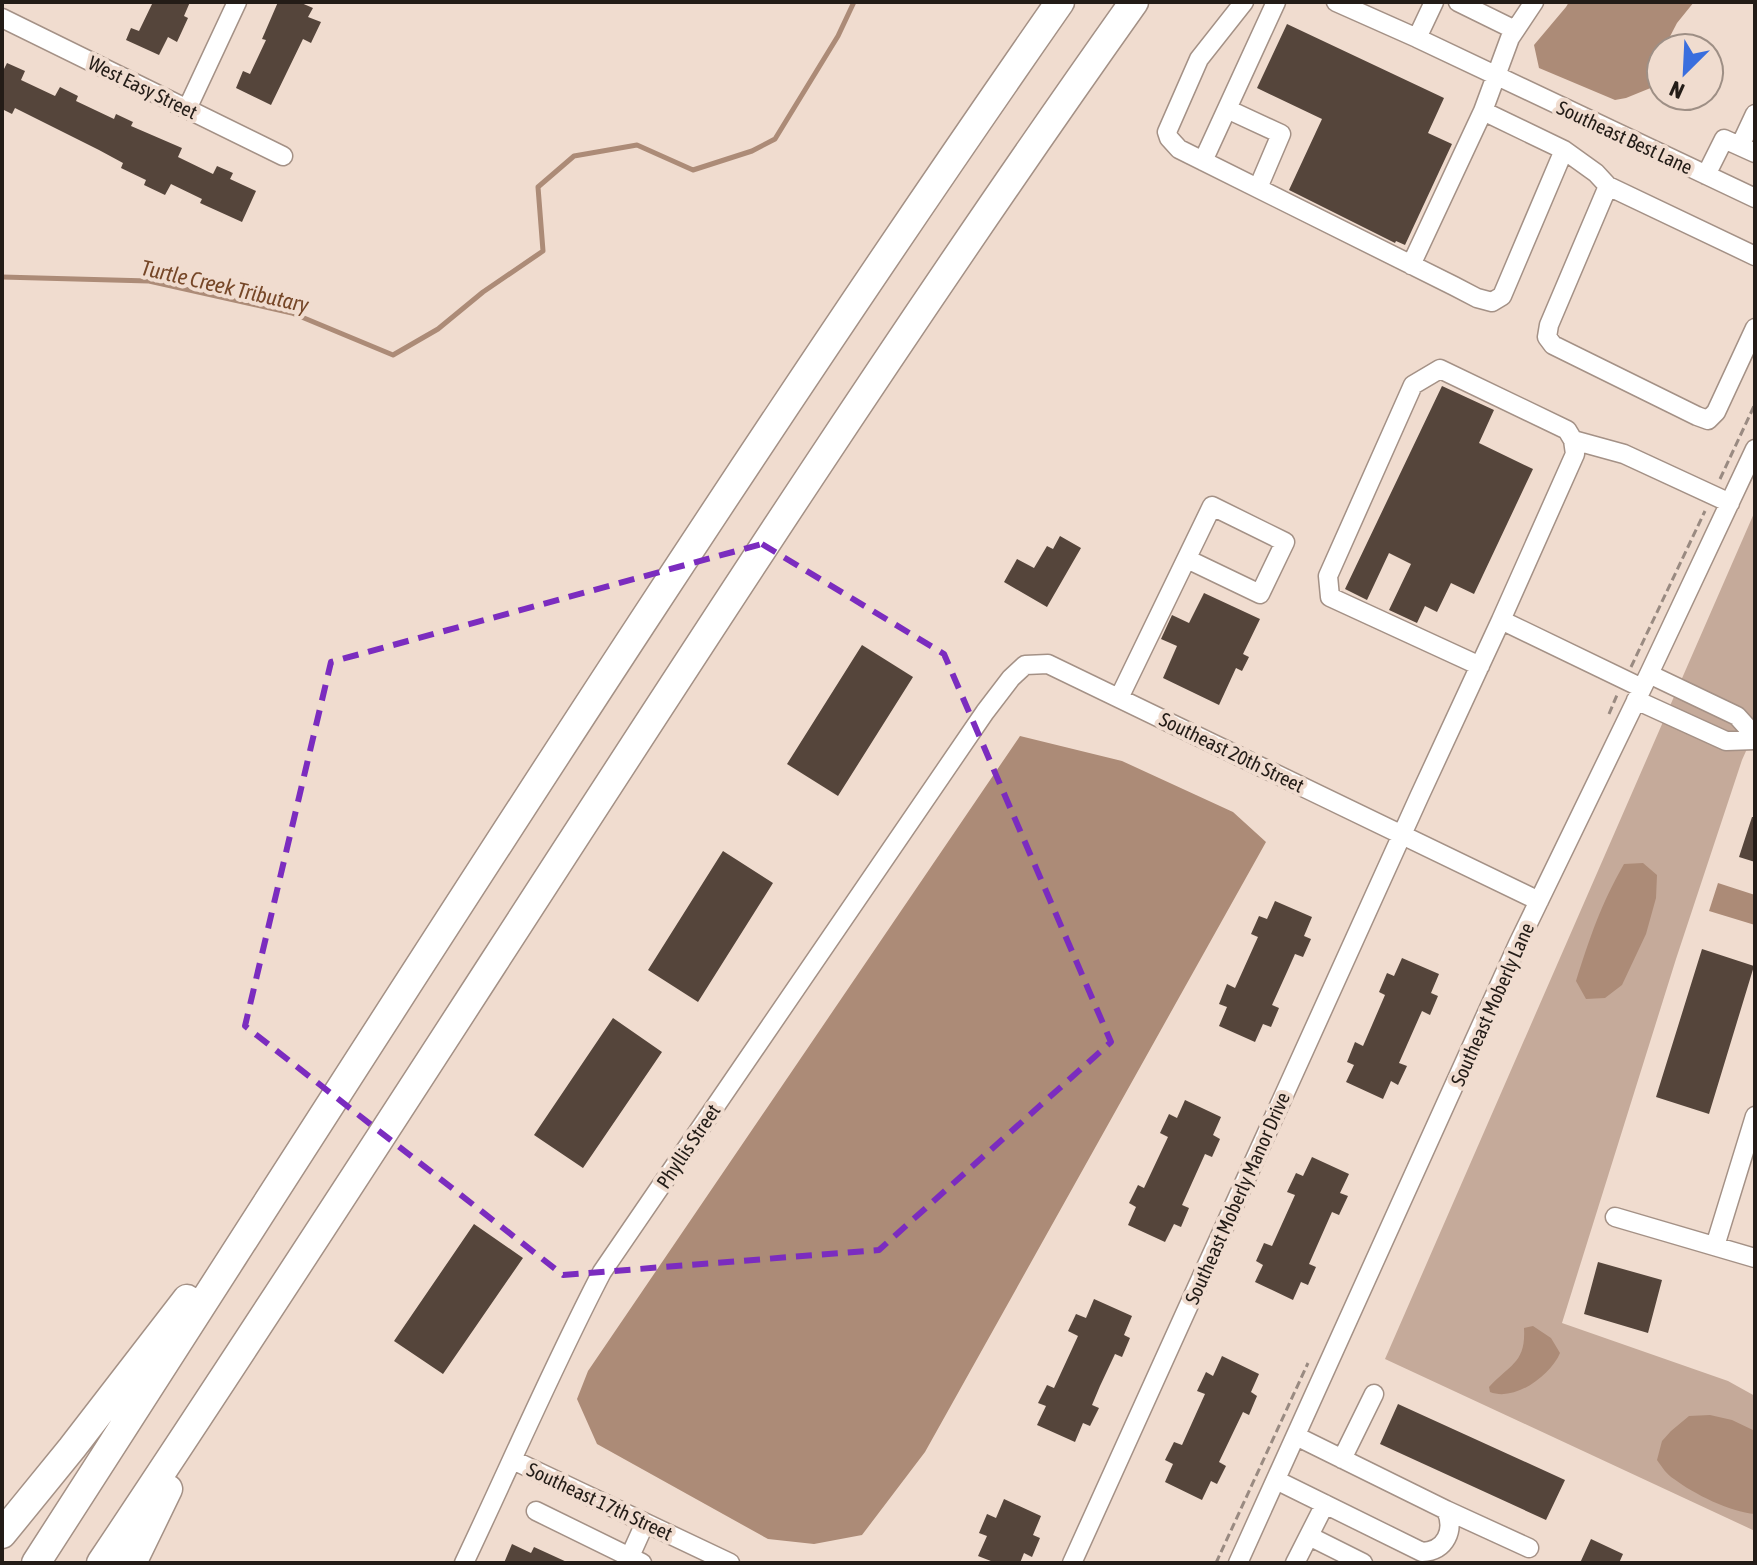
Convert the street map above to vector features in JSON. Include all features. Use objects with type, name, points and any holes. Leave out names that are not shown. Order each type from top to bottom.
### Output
[{"type":"highway","points":[[36,1563],[729,488],[1060,2]]},
{"type":"highway","points":[[101,1563],[771,536],[983,218],[1134,2]]},
{"type":"highway","points":[[2,1534],[276,1191]]},
{"type":"highway","points":[[132,1563],[214,1394]]},
{"type":"street","points":[[187,109],[237,2]]},
{"type":"street","points":[[1244,2],[1199,59],[1167,132],[1169,138],[1179,149],[1477,298],[1492,302],[1502,296],[1564,150]]},
{"type":"street","points":[[1203,161],[1276,2]]},
{"type":"street","name":"Southeast Best Lane","points":[[1336,2],[1755,198]]},
{"type":"street","points":[[1417,38],[1434,2]]},
{"type":"street","points":[[1458,2],[1515,30]]},
{"type":"street","points":[[1411,265],[1483,111],[1515,30],[1534,2]]},
{"type":"street","name":"West Easy Street","points":[[2,18],[283,156]]},
{"type":"street","points":[[1227,109],[1281,134],[1258,188]]},
{"type":"street","points":[[1483,111],[1564,150],[1596,173],[1608,186],[1755,256]]},
{"type":"street","points":[[1706,175],[1724,139],[1747,150],[1755,114]]},
{"type":"street","points":[[1608,186],[1549,325],[1547,337],[1553,345],[1708,420],[1716,412],[1755,328]]},
{"type":"street","points":[[1480,666],[1330,597],[1328,576],[1413,385],[1440,369],[1567,430],[1573,440],[1624,454],[1730,503]]},
{"type":"street","name":"Southeast Moberly Manor Drive","points":[[1072,1563],[1501,620],[1575,454],[1573,440]]},
{"type":"street","name":"Southeast Moberly Lane","points":[[1238,1563],[1539,901],[1755,449]]},
{"type":"street","points":[[1119,698],[1212,506],[1285,542],[1260,594],[1187,559]]},
{"type":"street","points":[[1501,620],[1642,687],[1726,741],[1755,738]]},
{"type":"street","name":"Southeast 20th Street","points":[[955,755],[1011,678],[1025,665],[1048,664],[1539,901]]},
{"type":"street","points":[[1642,687],[1737,716],[1755,738]]},
{"type":"street","name":"Phyllis Street","points":[[464,1563],[556,1363],[602,1272],[955,755]]},
{"type":"street","points":[[1715,1246],[1755,1116]]},
{"type":"street","points":[[1615,1217],[1755,1258]]},
{"type":"street","points":[[1342,1459],[1374,1394]]},
{"type":"street","points":[[1296,1436],[1529,1548]]},
{"type":"street","name":"Southeast 17th Street","points":[[513,1460],[730,1563]]},
{"type":"street","points":[[1276,1480],[1429,1557],[1440,1548],[1449,1531],[1450,1520],[1446,1510]]},
{"type":"street","points":[[1295,1563],[1325,1504]]},
{"type":"street","points":[[536,1511],[633,1561],[645,1523]]},
{"type":"street","points":[[1309,1536],[1363,1563]]},
{"type":"path","points":[[1721,477],[1755,404]]},
{"type":"path","points":[[1634,662],[1705,511]]},
{"type":"highlighted area","points":[[762,544],[944,654],[1111,1042],[879,1250],[563,1275],[245,1026],[331,662]]},
{"type":"shaded area","points":[[1569,2],[1694,2],[1672,32],[1645,32],[1645,90],[1615,100],[1539,68],[1534,45]]},
{"type":"shaded area","points":[[1755,511],[1755,731],[1742,760],[1676,959],[1562,1323],[1728,1381],[1755,1396],[1755,1531],[1385,1359]]},
{"type":"shaded area","points":[[1020,736],[1122,761],[1233,812],[1266,842],[925,1452],[862,1535],[814,1544],[768,1539],[597,1444],[577,1399],[588,1371]]},
{"type":"shaded area","points":[[1643,863],[1657,875],[1656,898],[1646,934],[1622,985],[1605,998],[1586,999],[1576,981],[1602,907],[1624,864]]},
{"type":"shaded area","points":[[1718,883],[1755,895],[1755,925],[1709,911]]},
{"type":"shaded area","points":[[1533,1326],[1551,1338],[1560,1353],[1555,1361],[1540,1378],[1521,1390],[1500,1394],[1490,1392],[1489,1387],[1519,1356],[1524,1328]]},
{"type":"shaded area","points":[[1710,1415],[1732,1420],[1755,1431],[1755,1514],[1724,1506],[1692,1491],[1669,1475],[1657,1460],[1662,1441],[1671,1431],[1689,1416]]},
{"type":"building","points":[[153,2],[190,2],[184,16],[188,18],[177,42],[168,37],[159,55],[126,40],[131,28],[139,31]]},
{"type":"building","points":[[278,2],[299,2],[313,8],[308,17],[321,22],[311,43],[303,39],[271,105],[236,88],[243,71],[250,74],[266,40],[262,39]]},
{"type":"building","points":[[1287,24],[1444,98],[1428,133],[1452,144],[1405,245],[1395,243],[1289,190],[1322,119],[1257,88]]},
{"type":"building","points":[[7,63],[25,71],[21,80],[55,96],[60,87],[78,96],[76,101],[114,119],[116,114],[133,122],[131,126],[182,148],[178,157],[213,174],[217,166],[233,173],[230,179],[256,191],[242,222],[200,203],[202,199],[171,184],[165,195],[144,185],[146,180],[121,168],[123,163],[99,150],[15,108],[12,114],[2,109],[2,73]]},
{"type":"building","points":[[1442,386],[1494,410],[1479,443],[1533,469],[1474,594],[1451,583],[1437,612],[1425,606],[1417,623],[1389,610],[1411,564],[1389,553],[1367,600],[1345,589]]},
{"type":"building","points":[[1060,536],[1081,548],[1047,607],[1004,582],[1017,559],[1034,568],[1047,546],[1053,549]]},
{"type":"building","points":[[1204,593],[1260,619],[1243,654],[1249,657],[1242,671],[1236,668],[1219,705],[1163,678],[1177,646],[1161,639],[1172,615],[1189,623]]},
{"type":"building","points":[[862,645],[913,677],[838,796],[787,764]]},
{"type":"building","points":[[1752,817],[1755,817],[1755,862],[1739,857]]},
{"type":"building","points":[[723,851],[773,883],[698,1002],[648,970]]},
{"type":"building","points":[[1275,901],[1312,917],[1304,936],[1311,939],[1303,957],[1295,954],[1272,1005],[1279,1008],[1271,1027],[1263,1024],[1255,1042],[1219,1026],[1227,1007],[1219,1004],[1227,984],[1235,988],[1258,937],[1251,934],[1259,916],[1267,919]]},
{"type":"building","points":[[1702,949],[1754,966],[1709,1114],[1656,1097]]},
{"type":"building","points":[[1402,958],[1439,974],[1431,993],[1438,996],[1430,1015],[1422,1011],[1399,1063],[1407,1066],[1398,1085],[1391,1081],[1383,1099],[1346,1082],[1354,1065],[1347,1062],[1355,1042],[1363,1046],[1385,995],[1379,992],[1387,973],[1394,976]]},
{"type":"building","points":[[613,1018],[662,1052],[583,1168],[534,1135]]},
{"type":"building","points":[[1185,1100],[1221,1117],[1213,1135],[1220,1139],[1212,1157],[1205,1154],[1182,1205],[1189,1208],[1181,1227],[1174,1224],[1165,1242],[1128,1225],[1136,1207],[1129,1203],[1138,1185],[1144,1188],[1168,1137],[1160,1133],[1169,1114],[1177,1118]]},
{"type":"building","points":[[1312,1157],[1349,1174],[1340,1193],[1348,1196],[1339,1215],[1332,1212],[1309,1264],[1316,1267],[1308,1285],[1301,1282],[1293,1300],[1255,1282],[1263,1265],[1256,1261],[1264,1243],[1272,1246],[1295,1195],[1287,1192],[1296,1173],[1303,1176]]},
{"type":"building","points":[[474,1224],[523,1258],[443,1374],[394,1341]]},
{"type":"building","points":[[1598,1262],[1662,1280],[1648,1333],[1584,1314]]},
{"type":"building","points":[[1094,1299],[1132,1316],[1124,1335],[1130,1338],[1122,1357],[1115,1354],[1100,1386],[1092,1405],[1099,1408],[1090,1426],[1083,1423],[1075,1442],[1037,1425],[1046,1406],[1038,1403],[1047,1385],[1054,1388],[1078,1336],[1068,1331],[1076,1314],[1086,1318]]},
{"type":"building","points":[[1222,1356],[1259,1374],[1251,1392],[1257,1396],[1249,1415],[1243,1412],[1219,1462],[1226,1466],[1217,1484],[1211,1481],[1202,1500],[1165,1482],[1173,1464],[1165,1460],[1174,1442],[1182,1445],[1205,1394],[1197,1391],[1206,1372],[1213,1376]]},
{"type":"building","points":[[1398,1404],[1565,1480],[1546,1520],[1380,1444]]},
{"type":"building","points":[[1004,1499],[1041,1516],[1033,1535],[1040,1538],[1032,1557],[1024,1553],[1020,1563],[996,1563],[978,1556],[987,1536],[979,1533],[987,1514],[996,1518]]},
{"type":"building","points":[[1591,1539],[1623,1554],[1619,1563],[1580,1563]]},
{"type":"building","points":[[512,1544],[531,1553],[534,1547],[569,1563],[504,1563]]},
{"type":"waterway","name":"Turtle Creek Tributary","points":[[2,277],[149,281],[292,313],[393,355],[438,329],[483,292],[543,251],[538,187],[574,156],[637,145],[693,170],[752,151],[775,139],[838,36],[854,2]]}]
